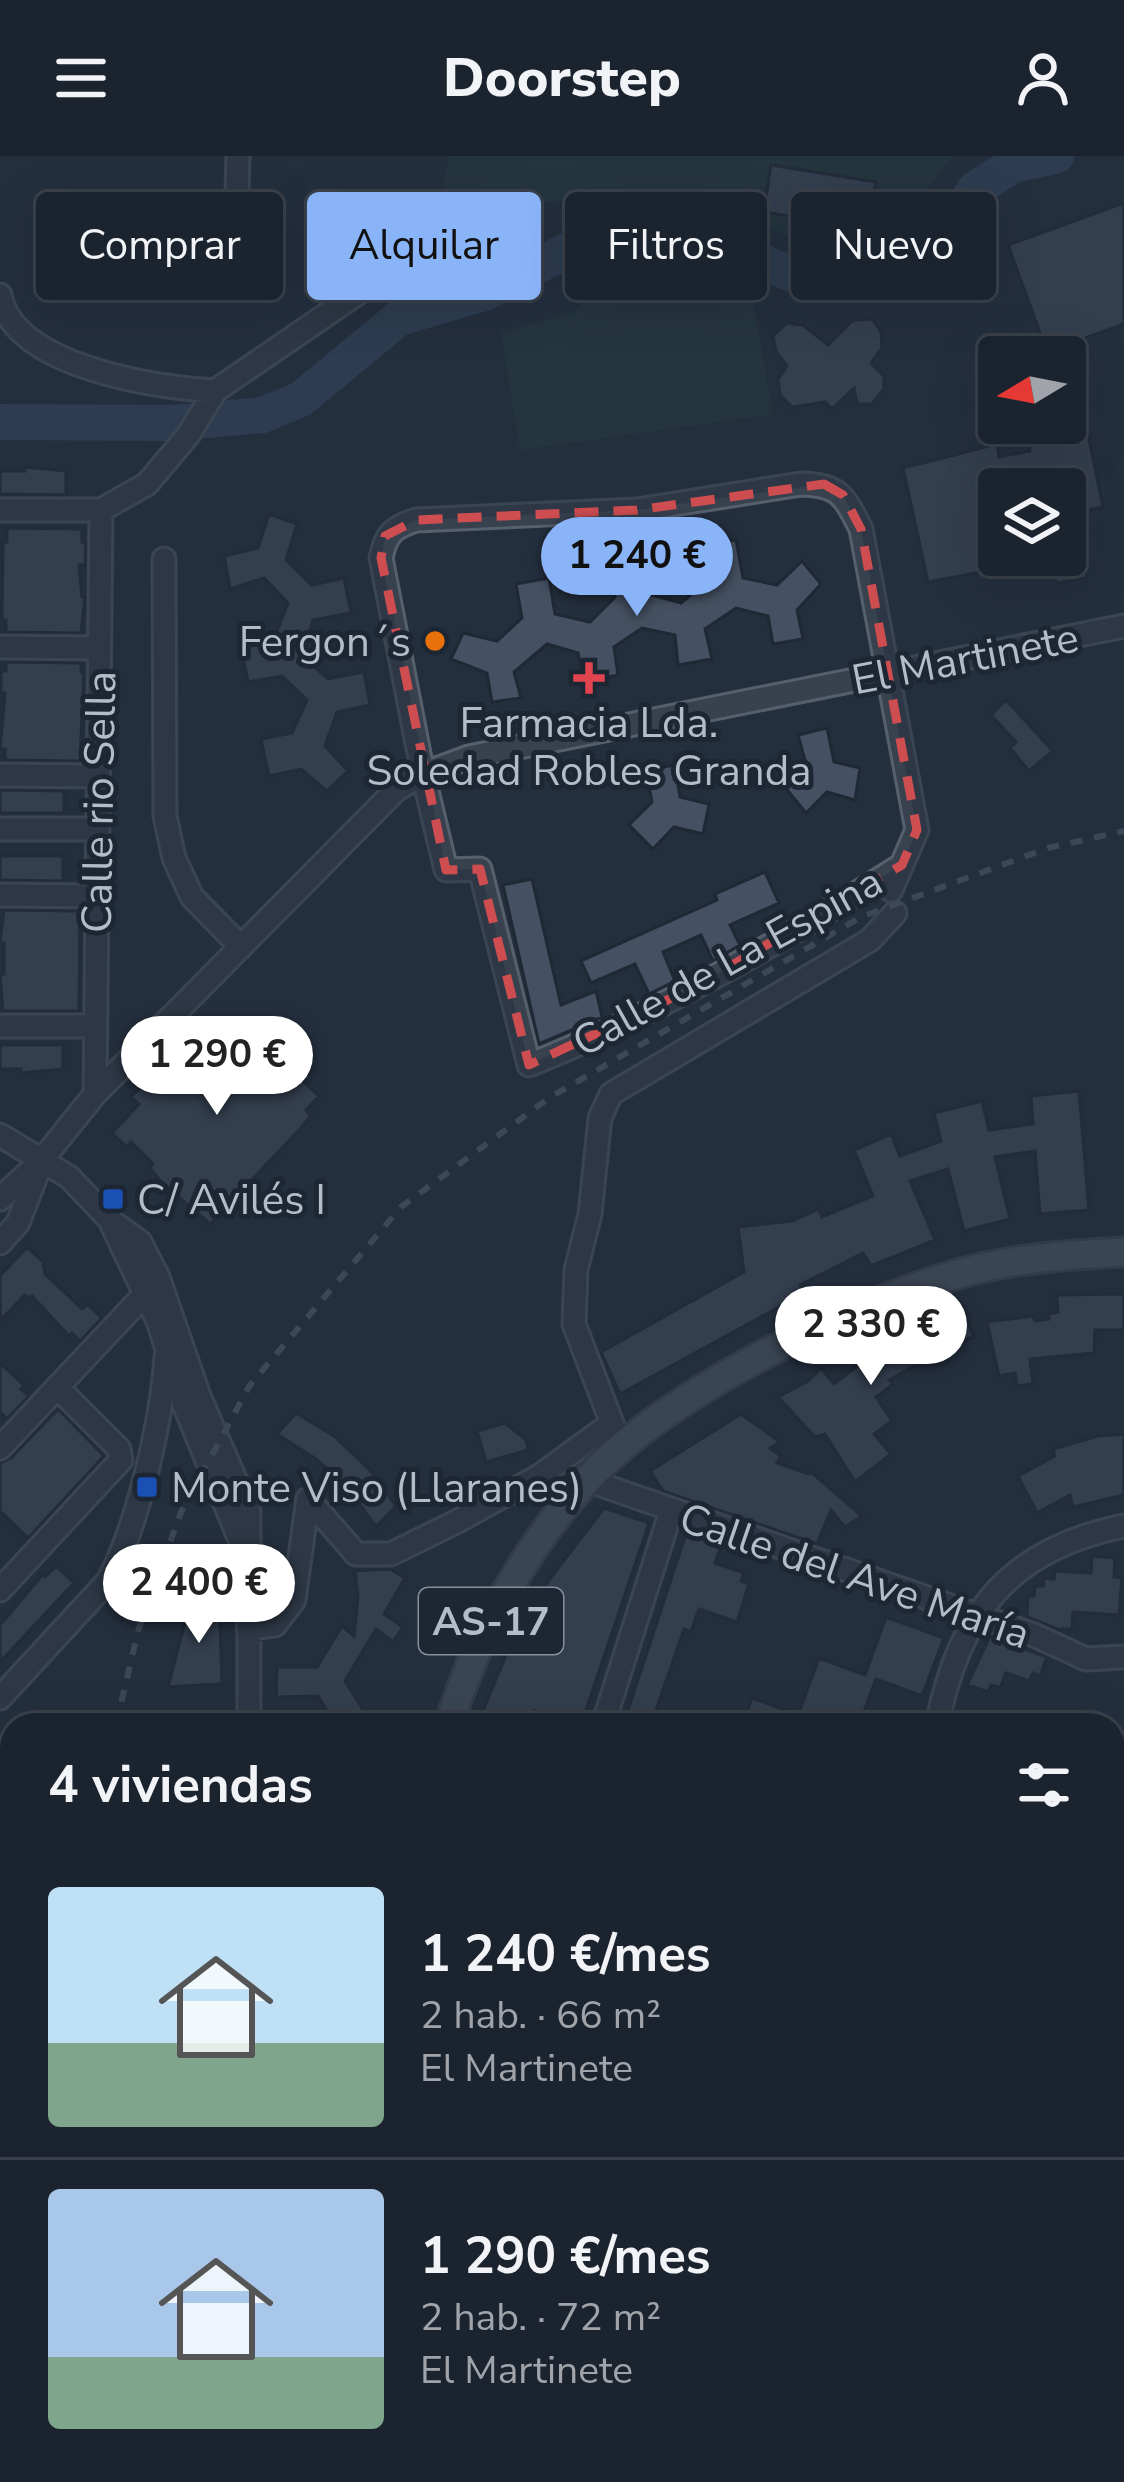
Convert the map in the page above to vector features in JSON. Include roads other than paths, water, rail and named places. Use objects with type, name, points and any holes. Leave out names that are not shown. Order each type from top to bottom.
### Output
[{"type":"main road","name":"AS-17","points":[[453,1713],[502,1598],[616,1435],[807,1335],[889,1298],[963,1272],[1050,1256],[1124,1252]]},
{"type":"street","points":[[237,191],[238,156]]},
{"type":"street","points":[[0,295],[9,321],[22,334],[68,359],[129,381],[211,397]]},
{"type":"street","points":[[0,510],[100,511],[147,484],[189,434],[211,397],[349,300]]},
{"type":"street","points":[[423,773],[381,558],[385,536],[396,526],[416,520],[638,510],[824,484],[843,495],[861,529],[917,830],[890,890]]},
{"type":"street","name":"Calle rio Sella","points":[[95,1094],[100,511]]},
{"type":"street","points":[[164,559],[164,816],[174,858],[192,897],[241,947]]},
{"type":"street","name":"El Martinete","points":[[42,1160],[95,1094],[396,790],[423,773],[469,757],[1124,626]]},
{"type":"street","points":[[0,647],[99,648]]},
{"type":"street","name":"Calle de La Espina","points":[[423,773],[446,870],[479,869],[529,1065],[602,1036],[695,987],[809,924],[902,865]]},
{"type":"street","points":[[0,775],[98,776]]},
{"type":"street","points":[[0,829],[98,829]]},
{"type":"street","points":[[0,896],[97,896]]},
{"type":"street","points":[[248,1628],[275,1625],[294,1600],[308,1499],[356,1554],[391,1554],[616,1435],[574,1324],[576,1270],[593,1198],[600,1118],[611,1094],[870,940],[895,913]]},
{"type":"street","points":[[0,1026],[96,1026]]},
{"type":"street","points":[[0,1135],[69,1177],[111,1221],[140,1242],[158,1277],[184,1407],[249,1511],[249,1713]]},
{"type":"street","points":[[0,1199],[42,1160]]},
{"type":"street","points":[[0,1243],[18,1223],[42,1160]]},
{"type":"street","points":[[111,1221],[174,1354],[209,1446]]},
{"type":"street","points":[[0,1448],[146,1293]]},
{"type":"street","points":[[0,1698],[108,1581],[118,1563],[174,1354]]},
{"type":"street","points":[[0,1590],[121,1460],[119,1449],[57,1388]]},
{"type":"street","points":[[156,1434],[184,1407]]},
{"type":"street","points":[[156,1434],[185,1436],[209,1446]]},
{"type":"street","name":"Calle del Ave María","points":[[587,1480],[976,1614],[1086,1659],[1124,1657]]},
{"type":"street","points":[[607,1713],[670,1511]]},
{"type":"street","points":[[939,1713],[945,1682],[976,1614],[1011,1574],[1078,1535],[1124,1526]]},
{"type":"waterway","points":[[0,422],[174,423],[263,415],[301,399],[399,318],[484,293],[607,230],[641,221],[690,225],[813,282],[855,284],[901,275],[930,261],[975,189],[1013,165],[1056,156]]},
{"type":"railway","points":[[119,1713],[138,1631],[181,1512],[250,1385],[401,1207],[549,1098],[861,917],[1048,848],[1124,831]]},
{"type":"place","name":"Fergon´s","points":[[435,641]]},
{"type":"place","name":"Farmacia Lda. Soledad Robles Granda","points":[[589,678]]},
{"type":"place","name":"C/ Avilés I","points":[[113,1199]]},
{"type":"place","name":"Monte Viso (Llaranes)","points":[[147,1487]]}]
